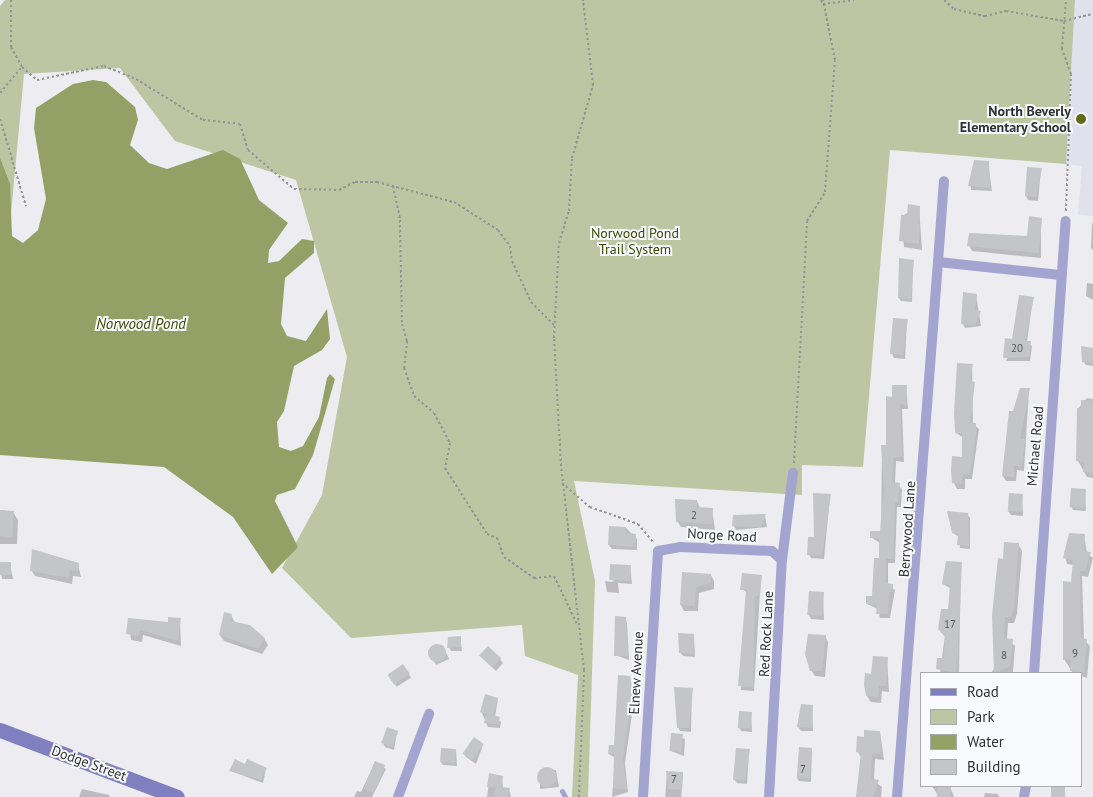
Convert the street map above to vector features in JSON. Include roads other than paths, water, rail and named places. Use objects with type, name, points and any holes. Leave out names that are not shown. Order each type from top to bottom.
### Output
[{"type":"main road","name":"Dodge Street","points":[[0,730],[177,797]]},
{"type":"street","name":"Berrywood Lane","points":[[897,797],[944,181]]},
{"type":"street","name":"Michael Road","points":[[1034,672],[1060,275],[1066,221]]},
{"type":"street","points":[[938,262],[1060,275]]},
{"type":"street","name":"Red Rock Lane","points":[[769,797],[782,560],[793,473]]},
{"type":"street","name":"Norge Road","points":[[658,551],[674,547],[766,550],[782,560]]},
{"type":"street","name":"Elnew Avenue","points":[[643,797],[658,551]]},
{"type":"street","points":[[398,797],[429,714]]},
{"type":"lane","points":[[562,791],[565,797]]},
{"type":"water","name":"Norwood Pond","points":[[93,80],[106,82],[135,107],[138,120],[130,145],[149,163],[167,169],[223,150],[240,159],[259,200],[288,223],[269,250],[268,263],[279,261],[302,239],[314,241],[314,253],[285,278],[281,324],[287,336],[306,341],[327,309],[330,339],[322,350],[294,366],[284,411],[277,422],[279,447],[291,451],[303,446],[319,417],[327,378],[330,374],[335,379],[313,455],[295,489],[277,495],[275,501],[298,547],[272,574],[233,517],[164,467],[0,455],[0,158],[10,184],[12,236],[23,243],[38,230],[46,199],[34,128],[36,108],[73,84]]},
{"type":"place","name":"North Beverly Elementary School","points":[[1081,119]]},
{"type":"park label","name":"Norwood Pond Trail System","points":[[635,242]]}]
